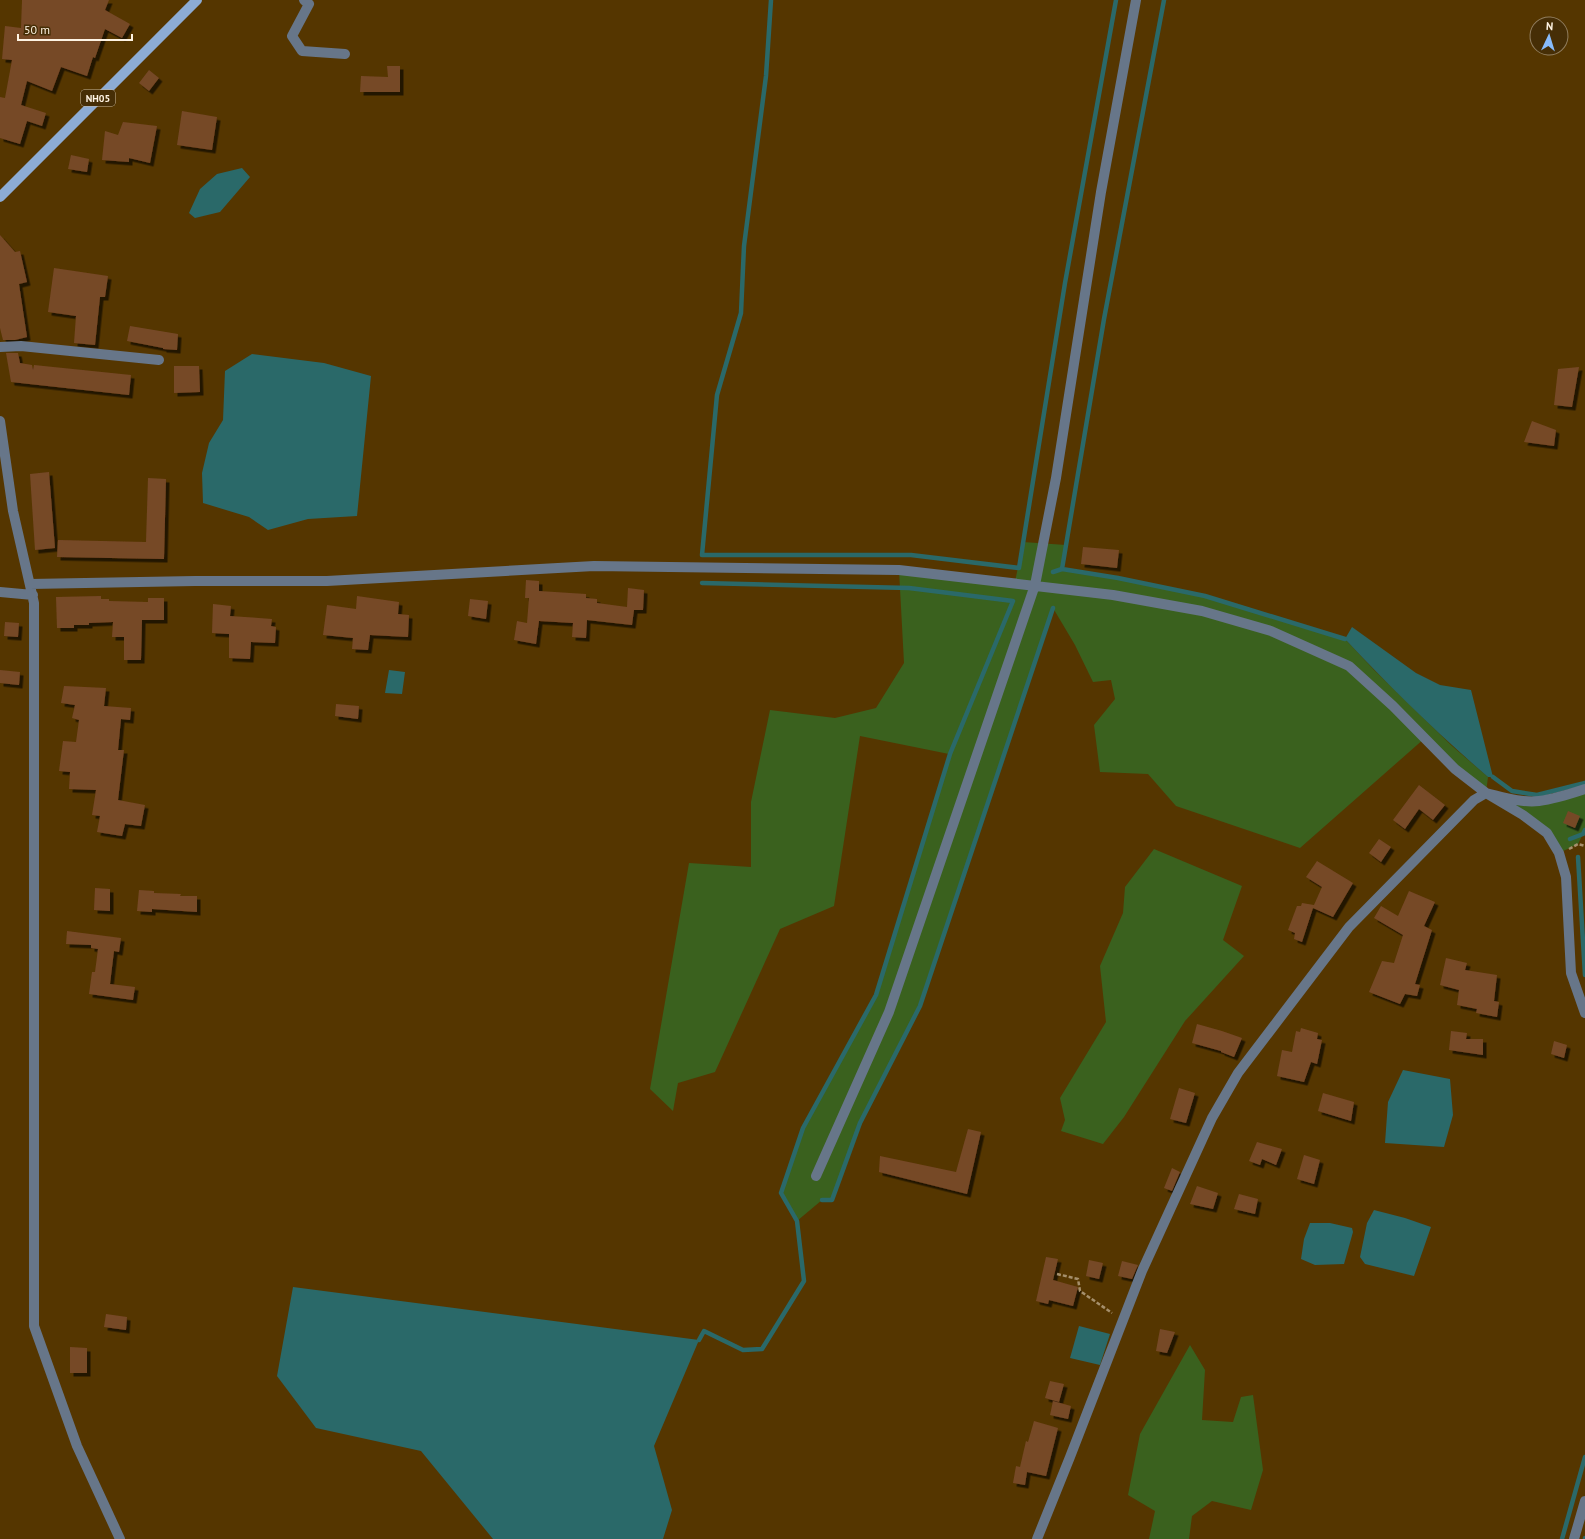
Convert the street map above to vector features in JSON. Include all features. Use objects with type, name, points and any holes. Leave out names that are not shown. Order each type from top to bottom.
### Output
[{"type":"main road","name":"NH05","points":[[0,197],[197,0]]},
{"type":"street","points":[[304,0],[309,4],[292,36],[302,51],[345,54]]},
{"type":"street","points":[[816,1176],[889,1012],[1035,585],[1056,478],[1101,192],[1136,0]]},
{"type":"street","points":[[0,347],[21,346],[159,360]]},
{"type":"street","points":[[0,420],[14,511],[34,603],[34,1326],[77,1446],[120,1539]]},
{"type":"street","points":[[30,584],[195,581],[327,581],[594,566],[899,570],[1113,594],[1202,611],[1271,631],[1348,666],[1393,706],[1455,769],[1486,793],[1523,815],[1547,833],[1559,853],[1566,877],[1571,973],[1585,1013]]},
{"type":"street","points":[[0,592],[33,595]]},
{"type":"street","points":[[1037,1539],[1142,1271],[1212,1118],[1238,1073],[1349,927],[1474,800],[1486,793],[1512,800],[1538,801],[1585,790]]},
{"type":"street","points":[[1574,1539],[1585,1501]]},
{"type":"path","points":[[1057,1274],[1078,1279],[1080,1291],[1123,1321]]},
{"type":"green space","points":[[1023,542],[1066,545],[1063,569],[1118,578],[1205,596],[1345,639],[1374,670],[1452,746],[1488,777],[1486,793],[1425,738],[1300,848],[1176,806],[1148,774],[1100,772],[1094,725],[1115,699],[1111,680],[1093,682],[1075,645],[1053,608],[920,1006],[860,1123],[832,1200],[822,1200],[797,1221],[781,1193],[803,1128],[876,995],[949,754],[860,736],[834,906],[780,929],[715,1072],[678,1083],[673,1111],[650,1089],[689,863],[751,867],[751,802],[770,710],[835,718],[876,708],[904,663],[899,570],[1015,582]]},
{"type":"green space","points":[[1585,789],[1585,830],[1578,844],[1559,853],[1547,833],[1486,793],[1512,800]]},
{"type":"green space","points":[[1154,849],[1242,886],[1223,940],[1244,956],[1185,1021],[1124,1117],[1103,1144],[1061,1131],[1065,1120],[1060,1098],[1106,1022],[1100,966],[1123,913],[1125,887]]},
{"type":"green space","points":[[1190,1345],[1205,1370],[1202,1420],[1233,1422],[1241,1397],[1253,1395],[1263,1470],[1251,1510],[1212,1501],[1192,1516],[1189,1539],[1149,1539],[1155,1511],[1128,1495],[1140,1434]]},
{"type":"water","points":[[242,168],[250,177],[220,212],[195,218],[189,213],[200,189],[217,174]]},
{"type":"water","points":[[252,354],[324,363],[371,376],[357,516],[308,519],[268,530],[249,517],[203,503],[202,473],[209,443],[223,420],[225,371]]},
{"type":"water","points":[[1352,627],[1416,673],[1440,685],[1471,690],[1493,777],[1488,777],[1469,761],[1397,692],[1345,639]]},
{"type":"water","points":[[389,670],[405,672],[402,694],[385,693]]},
{"type":"water","points":[[1403,1070],[1450,1079],[1453,1115],[1444,1147],[1385,1143],[1388,1102]]},
{"type":"water","points":[[1374,1210],[1431,1227],[1414,1276],[1365,1264],[1360,1257],[1367,1223]]},
{"type":"water","points":[[1310,1223],[1330,1223],[1352,1228],[1353,1232],[1344,1264],[1315,1265],[1301,1259],[1304,1239]]},
{"type":"water","points":[[293,1287],[699,1340],[654,1446],[672,1510],[663,1539],[493,1539],[421,1451],[316,1428],[277,1376]]},
{"type":"water","points":[[1079,1326],[1110,1334],[1100,1365],[1070,1358]]},
{"type":"building","points":[[22,0],[109,0],[105,10],[130,24],[122,38],[105,29],[87,76],[61,67],[52,91],[27,81],[21,105],[46,113],[42,126],[27,121],[20,144],[0,138],[0,97],[5,98],[12,60],[2,59],[5,26],[21,28]]},
{"type":"building","points":[[387,66],[400,66],[400,92],[360,92],[361,76],[388,77]]},
{"type":"building","points":[[149,70],[159,78],[149,91],[139,83]]},
{"type":"building","points":[[182,111],[217,117],[212,150],[177,145]]},
{"type":"building","points":[[123,122],[157,126],[150,163],[129,158],[129,162],[102,160],[105,131],[118,135]]},
{"type":"building","points":[[71,155],[89,159],[87,172],[68,169]]},
{"type":"building","points":[[0,235],[15,252],[20,251],[27,282],[19,284],[27,337],[15,340],[3,340],[0,328]]},
{"type":"building","points":[[54,268],[108,276],[105,297],[100,297],[95,345],[74,343],[76,316],[48,312]]},
{"type":"building","points":[[130,326],[178,334],[177,350],[163,349],[127,341]]},
{"type":"building","points":[[6,353],[18,353],[20,363],[32,365],[33,370],[34,365],[131,375],[129,395],[11,382]]},
{"type":"building","points":[[174,366],[199,366],[200,392],[174,393]]},
{"type":"building","points":[[1579,367],[1572,407],[1554,405],[1558,369]]},
{"type":"building","points":[[1532,421],[1556,430],[1554,446],[1524,442]]},
{"type":"building","points":[[49,472],[55,548],[35,550],[30,474]]},
{"type":"building","points":[[148,478],[166,479],[164,559],[57,557],[58,540],[146,542]]},
{"type":"building","points":[[1083,547],[1119,550],[1117,568],[1081,564]]},
{"type":"building","points":[[526,580],[539,581],[539,591],[586,594],[586,598],[597,599],[597,603],[627,607],[628,588],[644,590],[643,610],[634,610],[632,625],[587,620],[586,638],[572,637],[573,623],[539,621],[536,644],[514,640],[517,621],[527,623],[529,598],[525,598]]},
{"type":"building","points":[[101,596],[101,599],[109,599],[109,601],[148,602],[148,598],[164,598],[164,620],[142,620],[141,660],[124,660],[124,637],[112,637],[113,622],[74,625],[74,628],[57,628],[56,597]]},
{"type":"building","points":[[357,596],[399,602],[398,614],[409,615],[408,637],[370,635],[368,650],[352,649],[353,638],[323,635],[327,605],[356,609]]},
{"type":"building","points":[[470,599],[488,601],[486,619],[468,616]]},
{"type":"building","points":[[213,604],[231,606],[230,616],[272,619],[271,626],[276,627],[275,643],[251,642],[250,659],[229,658],[229,634],[212,633]]},
{"type":"building","points":[[5,622],[19,623],[18,637],[4,636]]},
{"type":"building","points":[[0,670],[20,672],[19,685],[0,683]]},
{"type":"building","points":[[64,686],[106,688],[104,706],[131,708],[130,720],[121,719],[118,750],[124,750],[118,800],[145,805],[141,826],[125,824],[122,836],[97,832],[100,816],[92,815],[96,790],[69,789],[70,772],[59,771],[63,741],[76,742],[79,720],[72,718],[75,705],[61,703]]},
{"type":"building","points":[[336,704],[359,706],[358,719],[335,716]]},
{"type":"building","points":[[1419,785],[1445,805],[1433,820],[1419,809],[1405,829],[1393,820]]},
{"type":"building","points":[[1568,811],[1580,816],[1575,828],[1563,823]]},
{"type":"building","points":[[1379,839],[1391,847],[1381,862],[1369,853]]},
{"type":"building","points":[[1317,861],[1353,883],[1333,917],[1313,908],[1302,942],[1294,939],[1295,933],[1288,930],[1297,906],[1301,906],[1302,903],[1314,905],[1322,887],[1306,877]]},
{"type":"building","points":[[95,888],[110,889],[110,911],[94,910]]},
{"type":"building","points":[[139,890],[154,891],[154,893],[181,894],[180,896],[197,896],[197,912],[152,909],[152,912],[137,911]]},
{"type":"building","points":[[1409,891],[1435,902],[1424,926],[1432,930],[1415,984],[1420,985],[1417,996],[1405,994],[1400,1004],[1369,992],[1382,961],[1394,963],[1403,935],[1374,918],[1381,906],[1398,916]]},
{"type":"building","points":[[67,931],[121,938],[119,952],[114,951],[110,984],[135,987],[133,1000],[89,994],[92,972],[95,972],[98,949],[91,948],[91,945],[66,944]]},
{"type":"building","points":[[1446,958],[1467,963],[1465,970],[1497,975],[1494,1001],[1499,1002],[1497,1017],[1476,1013],[1477,1009],[1457,1005],[1459,990],[1440,985]]},
{"type":"building","points":[[1197,1024],[1242,1038],[1234,1057],[1221,1051],[1192,1043]]},
{"type":"building","points":[[1301,1028],[1318,1033],[1317,1039],[1322,1040],[1317,1064],[1311,1062],[1304,1082],[1277,1076],[1282,1050],[1292,1052],[1296,1031],[1300,1032]]},
{"type":"building","points":[[1451,1031],[1467,1033],[1466,1039],[1483,1039],[1483,1055],[1449,1050]]},
{"type":"building","points":[[1554,1041],[1567,1045],[1564,1058],[1551,1054]]},
{"type":"building","points":[[1179,1088],[1195,1093],[1186,1123],[1170,1119]]},
{"type":"building","points":[[1323,1093],[1354,1102],[1351,1121],[1318,1111]]},
{"type":"building","points":[[968,1129],[981,1132],[967,1194],[879,1172],[880,1156],[956,1172]]},
{"type":"building","points":[[1257,1142],[1282,1149],[1276,1165],[1262,1159],[1260,1165],[1249,1161]]},
{"type":"building","points":[[1304,1155],[1320,1160],[1314,1184],[1297,1179]]},
{"type":"building","points":[[1172,1168],[1180,1172],[1172,1191],[1164,1188]]},
{"type":"building","points":[[1197,1186],[1218,1193],[1213,1209],[1190,1204]]},
{"type":"building","points":[[1239,1194],[1258,1199],[1255,1214],[1234,1209]]},
{"type":"building","points":[[1046,1257],[1058,1259],[1053,1280],[1078,1287],[1073,1306],[1049,1300],[1048,1304],[1036,1301]]},
{"type":"building","points":[[1089,1260],[1103,1263],[1099,1279],[1086,1276]]},
{"type":"building","points":[[1122,1261],[1138,1265],[1132,1279],[1118,1276]]},
{"type":"building","points":[[106,1314],[127,1317],[126,1330],[104,1327]]},
{"type":"building","points":[[1160,1329],[1175,1332],[1167,1353],[1156,1351]]},
{"type":"building","points":[[70,1347],[87,1348],[87,1373],[70,1373]]},
{"type":"building","points":[[1050,1381],[1064,1384],[1059,1402],[1045,1398]]},
{"type":"building","points":[[1053,1401],[1071,1406],[1068,1419],[1050,1415]]},
{"type":"building","points":[[1034,1421],[1058,1428],[1046,1476],[1027,1472],[1025,1485],[1013,1483],[1016,1466],[1020,1467],[1026,1441],[1028,1442]]},
{"type":"waterway","points":[[771,0],[766,76],[744,246],[741,313],[717,395],[702,555],[911,555],[1019,568],[1065,283],[1116,0]]},
{"type":"waterway","points":[[1164,0],[1104,319],[1062,569],[1118,578],[1205,596],[1345,639]]},
{"type":"waterway","points":[[1053,572],[1062,569]]},
{"type":"waterway","points":[[699,1340],[704,1331],[743,1350],[762,1349],[804,1281],[797,1221],[781,1193],[803,1128],[876,995],[950,754],[1013,601],[909,588],[702,583]]},
{"type":"waterway","points":[[822,1200],[832,1200],[860,1123],[920,1006],[1053,608]]},
{"type":"waterway","points":[[1493,777],[1512,791],[1537,795],[1585,783]]},
{"type":"waterway","points":[[1570,839],[1583,834],[1585,830]]},
{"type":"waterway","points":[[1578,857],[1585,975]]},
{"type":"waterway","points":[[1562,1539],[1585,1457]]}]
